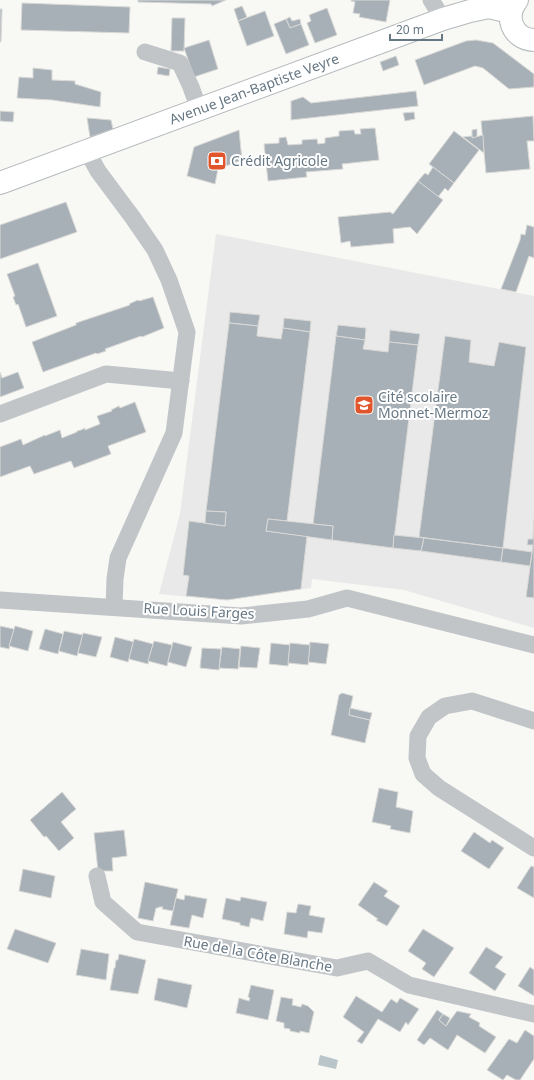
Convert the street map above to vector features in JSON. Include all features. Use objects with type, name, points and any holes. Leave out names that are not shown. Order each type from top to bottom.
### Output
[{"type":"main road","name":"Avenue Jean-Baptiste Veyre","points":[[0,183],[444,19],[489,7],[514,6]]},
{"type":"main road","points":[[514,6],[510,20],[512,27],[516,33],[522,37],[534,40]]},
{"type":"street","points":[[431,0],[444,19]]},
{"type":"street","points":[[145,52],[180,63],[199,109]]},
{"type":"street","points":[[87,151],[98,171],[155,250],[169,280],[187,332],[182,381],[174,433],[118,558],[115,579],[114,607]]},
{"type":"street","points":[[0,414],[106,374],[182,381]]},
{"type":"street","name":"Rue Louis Farges","points":[[0,600],[241,616],[308,609],[347,598],[534,645]]},
{"type":"street","points":[[534,721],[472,701],[445,706],[429,717],[418,736],[417,758],[423,774],[438,788],[534,848]]},
{"type":"street","name":"Rue de la Côte Blanche","points":[[97,876],[103,902],[137,932],[337,968],[368,960],[410,985],[534,1014]]},
{"type":"shaded area","name":"Cité scolaire Monnet-Mermoz","points":[[216,234],[534,296],[534,628],[404,590],[312,579],[311,588],[227,600],[159,594],[180,514]]},
{"type":"shaded area","points":[[320,1055],[338,1060],[336,1069],[318,1065]]},
{"type":"building","points":[[138,0],[226,0],[212,6],[211,4],[138,2]]},
{"type":"building","points":[[351,0],[390,0],[386,22],[359,17],[360,14],[353,13],[355,2]]},
{"type":"building","points":[[22,3],[130,7],[129,33],[21,30]]},
{"type":"building","points":[[242,6],[247,17],[238,21],[234,9]]},
{"type":"building","points":[[327,8],[337,35],[315,43],[307,23],[311,21],[309,15]]},
{"type":"building","points":[[0,9],[2,9],[1,42],[0,42]]},
{"type":"building","points":[[265,11],[274,36],[247,46],[238,21]]},
{"type":"building","points":[[290,17],[292,21],[300,19],[301,24],[290,28],[286,19]]},
{"type":"building","points":[[172,18],[185,18],[184,51],[171,51]]},
{"type":"building","points":[[286,19],[290,28],[301,24],[309,45],[286,54],[274,24]]},
{"type":"building","points":[[209,40],[218,69],[194,77],[184,48]]},
{"type":"building","points":[[476,40],[493,43],[534,74],[534,87],[509,89],[483,68],[475,66],[424,85],[415,60],[466,41]]},
{"type":"building","points":[[396,56],[399,65],[383,71],[380,62]]},
{"type":"building","points":[[158,67],[170,69],[169,76],[157,74]]},
{"type":"building","points":[[33,68],[52,70],[52,80],[75,81],[75,84],[101,92],[100,107],[52,100],[17,98],[19,77],[33,78]]},
{"type":"building","points":[[416,91],[418,106],[291,120],[291,101],[303,97],[311,103]]},
{"type":"building","points":[[0,111],[14,112],[13,122],[0,121]]},
{"type":"building","points":[[414,112],[415,119],[405,121],[403,113]]},
{"type":"building","points":[[533,116],[534,141],[527,141],[530,169],[486,173],[481,121]]},
{"type":"building","points":[[87,118],[111,120],[113,129],[90,137]]},
{"type":"building","points":[[375,128],[379,160],[342,164],[343,169],[306,172],[307,177],[268,181],[264,144],[279,143],[279,138],[286,137],[288,145],[302,144],[302,140],[317,139],[318,144],[325,143],[325,138],[339,136],[339,131],[354,130],[355,134],[361,134],[360,129]]},
{"type":"building","points":[[477,129],[477,137],[472,138],[472,130]]},
{"type":"building","points":[[239,130],[242,160],[218,169],[215,184],[187,176],[194,147]]},
{"type":"building","points":[[454,131],[479,150],[454,183],[429,164]]},
{"type":"building","points":[[483,135],[484,153],[463,137],[472,136],[472,138]]},
{"type":"building","points":[[433,167],[454,183],[448,191],[445,188],[438,197],[418,181],[425,173],[428,175]]},
{"type":"building","points":[[418,181],[443,200],[417,234],[410,227],[393,229],[394,243],[351,247],[350,241],[341,243],[338,217],[390,212],[393,214]]},
{"type":"building","points":[[66,202],[77,232],[0,259],[0,225]]},
{"type":"building","points":[[527,225],[534,227],[534,258],[529,256],[516,292],[501,289],[521,234],[525,235]]},
{"type":"building","points":[[38,263],[57,316],[26,327],[18,304],[16,305],[13,297],[15,296],[7,274]]},
{"type":"building","points":[[153,297],[164,328],[105,349],[106,351],[96,353],[43,372],[32,342],[76,325],[76,323],[130,305],[129,304],[138,300]]},
{"type":"building","points":[[230,312],[260,315],[258,326],[229,323]]},
{"type":"building","points":[[284,318],[311,321],[310,332],[283,328]]},
{"type":"building","points":[[229,323],[258,326],[257,336],[281,339],[283,328],[310,332],[287,521],[268,519],[266,531],[307,536],[301,589],[227,600],[186,596],[189,576],[183,575],[189,521],[225,526],[226,512],[206,511]]},
{"type":"building","points":[[338,325],[366,328],[365,340],[336,336]]},
{"type":"building","points":[[390,330],[420,334],[418,345],[389,342]]},
{"type":"building","points":[[336,336],[365,340],[363,349],[388,352],[389,342],[418,345],[393,548],[332,540],[333,526],[313,524]]},
{"type":"building","points":[[445,336],[471,340],[469,362],[494,366],[499,342],[526,347],[503,548],[419,537]]},
{"type":"building","points":[[0,372],[2,378],[18,372],[24,388],[0,397]]},
{"type":"building","points":[[135,402],[146,432],[108,446],[111,454],[74,468],[71,461],[34,474],[30,466],[0,477],[0,447],[21,439],[23,445],[60,430],[62,438],[85,428],[85,430],[100,424],[97,416],[112,411],[111,410],[119,406],[120,408]]},
{"type":"building","points":[[206,511],[226,512],[225,526],[205,523]]},
{"type":"building","points":[[268,519],[333,526],[332,540],[266,531]]},
{"type":"building","points":[[534,519],[534,598],[526,597],[533,545],[527,545],[528,539],[533,539]]},
{"type":"building","points":[[394,535],[424,538],[421,551],[393,548]]},
{"type":"building","points":[[424,538],[503,548],[501,562],[421,551]]},
{"type":"building","points":[[503,548],[532,552],[530,566],[501,562]]},
{"type":"building","points":[[0,626],[14,629],[9,649],[0,647]]},
{"type":"building","points":[[15,626],[33,631],[28,651],[9,646]]},
{"type":"building","points":[[45,629],[63,634],[58,654],[39,649]]},
{"type":"building","points":[[64,631],[83,635],[77,656],[59,651]]},
{"type":"building","points":[[83,633],[102,637],[96,657],[78,653]]},
{"type":"building","points":[[115,637],[134,642],[128,662],[110,657]]},
{"type":"building","points":[[134,639],[153,644],[148,664],[129,659]]},
{"type":"building","points":[[154,641],[172,645],[167,666],[148,661]]},
{"type":"building","points":[[173,642],[192,647],[186,667],[168,662]]},
{"type":"building","points":[[310,642],[329,644],[326,664],[308,662]]},
{"type":"building","points":[[271,643],[290,645],[288,666],[269,664]]},
{"type":"building","points":[[290,643],[310,645],[308,665],[288,663]]},
{"type":"building","points":[[241,646],[260,648],[257,668],[239,667]]},
{"type":"building","points":[[222,647],[240,649],[238,669],[219,668]]},
{"type":"building","points":[[202,648],[221,649],[219,670],[200,668]]},
{"type":"building","points":[[342,693],[353,696],[349,715],[370,720],[365,743],[331,735],[339,695]]},
{"type":"building","points":[[350,708],[372,713],[370,720],[349,715]]},
{"type":"building","points":[[379,788],[398,792],[396,807],[413,811],[410,833],[390,829],[391,826],[372,822]]},
{"type":"building","points":[[62,792],[76,809],[61,822],[74,838],[59,851],[46,836],[44,837],[30,820]]},
{"type":"building","points":[[124,830],[127,856],[112,858],[113,871],[98,871],[94,833]]},
{"type":"building","points":[[474,832],[490,843],[492,840],[504,848],[489,869],[461,851]]},
{"type":"building","points":[[531,866],[534,867],[534,898],[517,888]]},
{"type":"building","points":[[23,869],[55,876],[51,898],[19,891]]},
{"type":"building","points":[[145,882],[178,889],[173,911],[159,907],[156,908],[153,921],[138,918]]},
{"type":"building","points":[[374,882],[388,891],[384,896],[400,906],[387,926],[376,920],[378,919],[358,905]]},
{"type":"building","points":[[185,895],[207,899],[203,918],[192,915],[189,928],[170,925],[176,898],[184,900]]},
{"type":"building","points":[[241,897],[267,902],[263,921],[251,918],[249,927],[240,925],[240,923],[222,919],[226,898],[240,901]]},
{"type":"building","points":[[298,904],[311,906],[309,915],[325,918],[322,933],[308,931],[307,938],[284,934],[287,912],[296,913]]},
{"type":"building","points":[[15,929],[56,943],[48,963],[7,949]]},
{"type":"building","points":[[423,929],[454,948],[434,977],[422,969],[426,963],[408,951]]},
{"type":"building","points":[[486,947],[503,957],[495,967],[506,974],[495,991],[469,973]]},
{"type":"building","points":[[81,949],[109,954],[106,980],[76,975]]},
{"type":"building","points":[[119,954],[146,960],[138,994],[110,990],[116,960],[118,960]]},
{"type":"building","points":[[530,967],[534,970],[534,996],[518,986]]},
{"type":"building","points":[[158,978],[192,985],[187,1008],[154,1000]]},
{"type":"building","points":[[251,985],[274,990],[268,1020],[236,1013],[239,998],[249,1001],[250,998],[248,997]]},
{"type":"building","points":[[356,996],[382,1012],[391,999],[397,1003],[400,998],[419,1009],[408,1025],[406,1022],[400,1032],[378,1019],[362,1044],[357,1041],[364,1032],[343,1017]]},
{"type":"building","points":[[281,997],[293,999],[292,1005],[301,1007],[302,1004],[308,1006],[314,1012],[309,1033],[290,1031],[290,1029],[284,1028],[284,1023],[276,1021]]},
{"type":"building","points":[[437,1010],[443,1014],[439,1020],[446,1026],[457,1011],[471,1014],[469,1017],[480,1023],[479,1026],[496,1037],[485,1053],[457,1035],[448,1050],[430,1038],[424,1045],[417,1040]]},
{"type":"building","points":[[443,1014],[450,1018],[446,1026],[439,1020]]},
{"type":"building","points":[[525,1030],[534,1036],[534,1059],[520,1080],[516,1080],[507,1075],[503,1080],[487,1070],[509,1039],[517,1043]]},
{"type":"place","name":"Crédit Agricole","points":[[217,161]]},
{"type":"place","name":"Cité scolaire Monnet-Mermoz","points":[[364,405]]}]
